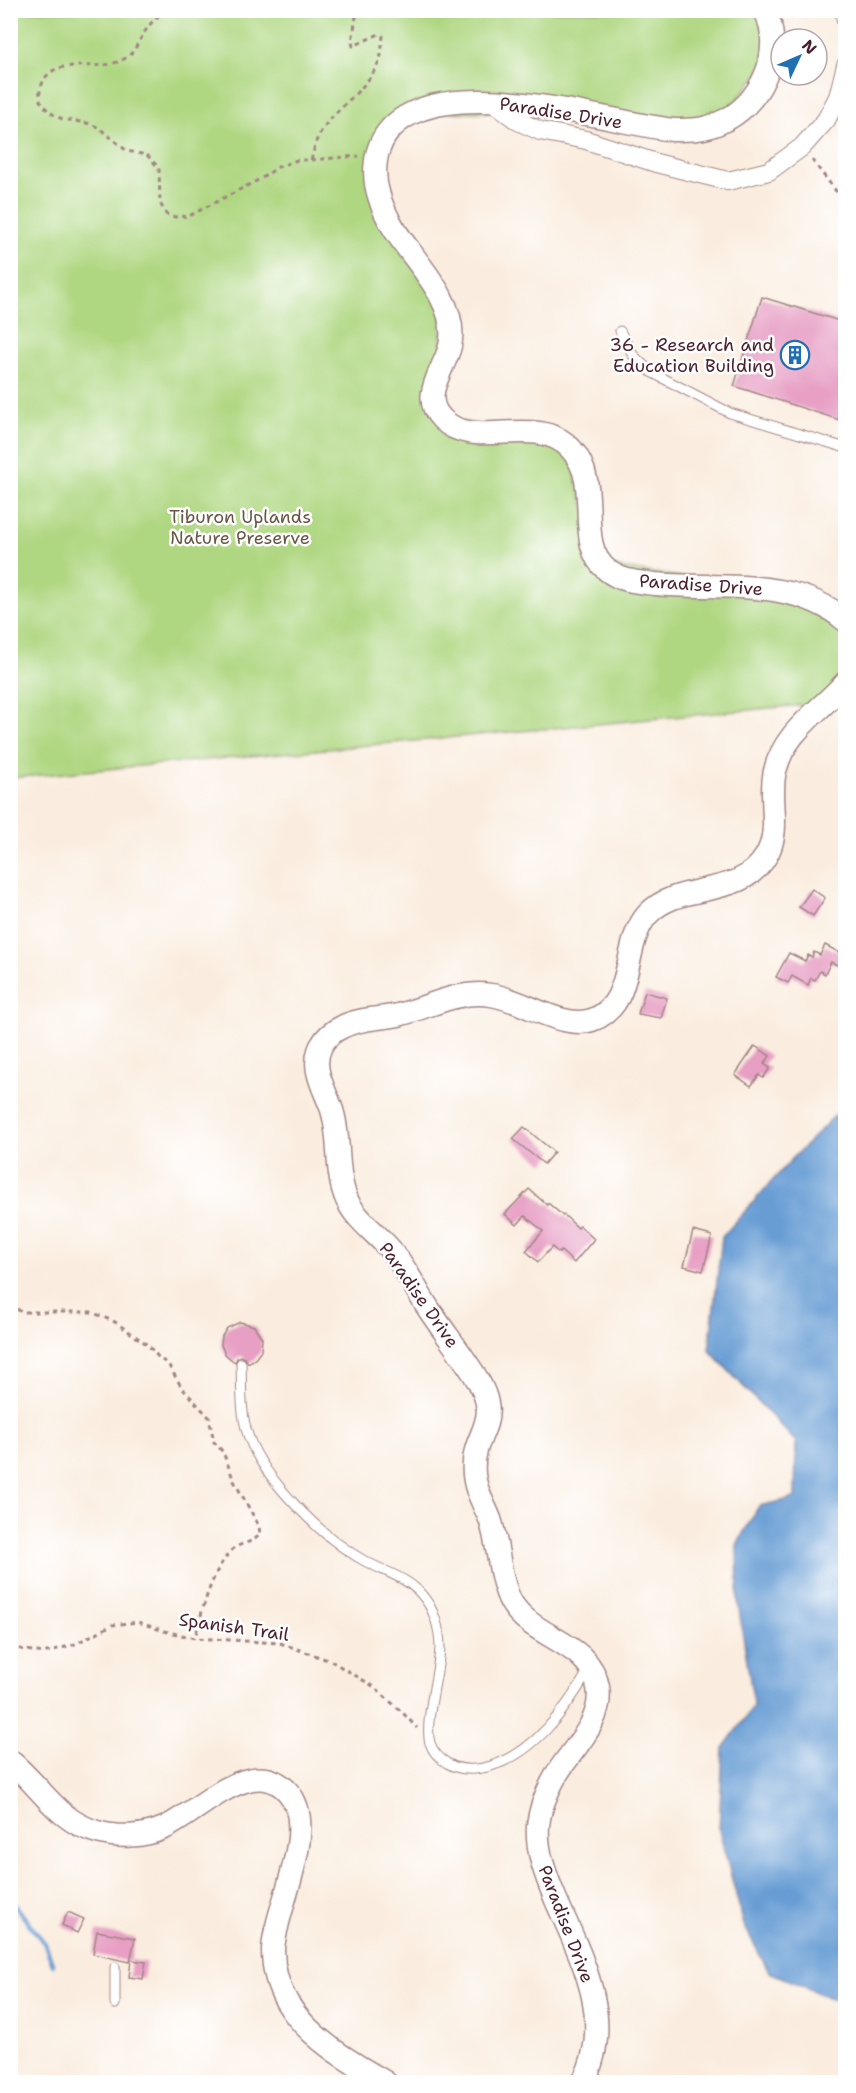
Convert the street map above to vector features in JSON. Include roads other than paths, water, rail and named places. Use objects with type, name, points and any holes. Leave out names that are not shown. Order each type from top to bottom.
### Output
[{"type":"street","name":"Paradise Drive","points":[[765,10],[773,38],[772,56],[765,75],[758,89],[745,105],[732,116],[717,124],[696,129],[673,130],[548,107],[492,102],[451,102],[419,109],[403,117],[389,130],[377,154],[376,185],[383,208],[396,232],[436,287],[447,309],[450,321],[450,344],[432,391],[432,400],[440,417],[453,427],[472,432],[531,432],[550,436],[572,449],[581,463],[587,480],[590,533],[594,552],[602,565],[614,575],[630,581],[658,584],[783,591],[814,601],[846,621]]},
{"type":"street","points":[[844,10],[846,20]]},
{"type":"street","points":[[492,102],[518,122],[540,131],[597,143],[656,163],[728,181],[769,171],[802,147],[826,120],[838,97],[846,65]]},
{"type":"street","name":"Paradise Drive","points":[[583,2082],[594,2051],[596,2027],[594,1999],[582,1956],[544,1870],[538,1832],[540,1815],[551,1785],[588,1729],[597,1708],[598,1685],[590,1668],[575,1651],[526,1619],[515,1609],[508,1595],[493,1529],[477,1488],[473,1470],[475,1455],[488,1416],[486,1396],[474,1374],[431,1313],[395,1255],[357,1216],[347,1201],[340,1176],[336,1126],[317,1068],[318,1054],[328,1035],[345,1025],[398,1015],[445,999],[469,994],[503,997],[568,1021],[588,1021],[600,1016],[611,1007],[619,995],[637,933],[649,913],[660,903],[739,880],[761,863],[773,841],[774,775],[783,749],[803,724],[846,682]]},
{"type":"street","points":[[10,1761],[63,1816],[83,1827],[114,1835],[133,1835],[156,1831],[180,1819],[228,1787],[250,1779],[271,1780],[287,1791],[297,1808],[299,1833],[294,1863],[276,1929],[273,1957],[278,1984],[290,2007],[311,2030],[339,2054],[385,2082]]},
{"type":"lane","points":[[620,331],[633,355],[651,372],[700,398],[730,413],[846,448]]},
{"type":"lane","points":[[241,1363],[242,1403],[248,1434],[259,1460],[291,1499],[333,1542],[363,1561],[412,1585],[423,1596],[436,1618],[440,1647],[430,1722],[430,1743],[439,1758],[454,1767],[480,1769],[505,1762],[531,1743],[562,1711],[590,1668]]},
{"type":"lane","points":[[115,2004],[116,1967]]},
{"type":"water","points":[[845,1108],[845,2004],[769,1972],[744,1925],[719,1830],[723,1748],[754,1706],[738,1603],[737,1544],[759,1506],[795,1498],[796,1442],[709,1350],[722,1237],[791,1160],[838,1112]]},
{"type":"waterway","points":[[10,1899],[45,1944],[53,1965]]},
{"type":"place","name":"36 - Research and Education Building","points":[[795,355]]},
{"type":"park label","name":"Tiburon Uplands Nature Preserve","points":[[240,527]]}]
